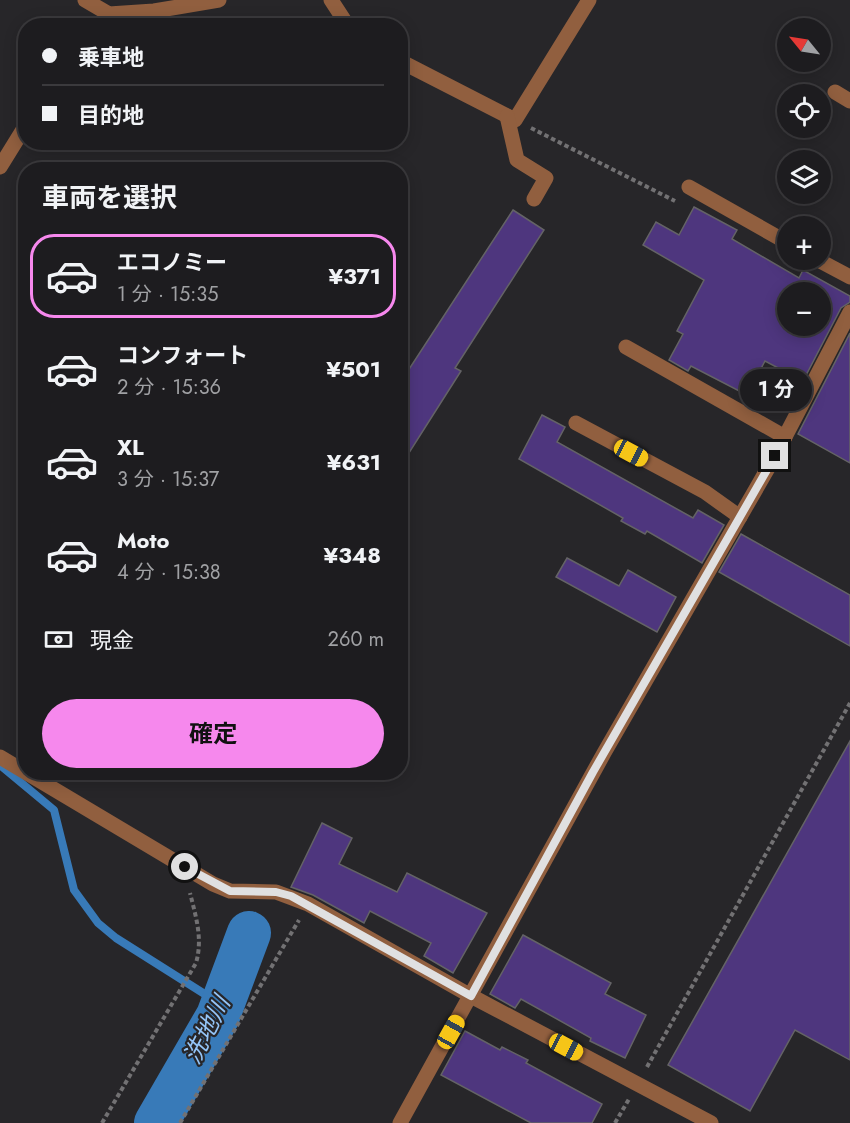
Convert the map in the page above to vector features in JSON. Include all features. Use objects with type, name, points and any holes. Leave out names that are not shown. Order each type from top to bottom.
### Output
[{"type":"street","points":[[85,0],[102,18]]},
{"type":"street","points":[[115,18],[219,0]]},
{"type":"street","points":[[331,0],[343,18]]},
{"type":"street","points":[[534,200],[546,178],[517,160],[511,118],[589,0]]},
{"type":"street","points":[[408,65],[511,118]]},
{"type":"street","points":[[836,92],[850,101]]},
{"type":"street","points":[[0,167],[18,138]]},
{"type":"street","points":[[689,188],[777,237]]},
{"type":"street","points":[[831,267],[850,278]]},
{"type":"street","points":[[400,1123],[593,772],[785,437],[850,312]]},
{"type":"street","points":[[626,347],[785,437]]},
{"type":"street","points":[[576,423],[705,492],[740,517]]},
{"type":"street","points":[[0,757],[18,768]]},
{"type":"street","points":[[39,780],[185,867],[230,891],[276,892],[308,904],[471,996],[711,1123]]},
{"type":"path","points":[[511,118],[671,200],[677,201],[689,188]]},
{"type":"path","points":[[615,1123],[850,703]]},
{"type":"path","points":[[102,1123],[196,963],[200,936],[185,867]]},
{"type":"path","points":[[180,1123],[308,904]]},
{"type":"building","points":[[694,207],[737,230],[732,239],[777,265],[777,270],[785,270],[799,278],[803,270],[825,282],[777,282],[777,336],[826,336],[803,381],[765,361],[747,395],[691,366],[688,371],[669,360],[683,334],[677,331],[704,280],[643,245],[656,222],[679,235]]},
{"type":"building","points":[[513,210],[544,230],[455,368],[461,371],[408,454],[408,371]]},
{"type":"building","points":[[831,285],[850,296],[850,302],[841,308],[831,327]]},
{"type":"building","points":[[850,333],[850,463],[798,434]]},
{"type":"building","points":[[542,415],[565,427],[557,442],[693,518],[698,510],[724,525],[702,563],[647,531],[645,534],[621,521],[623,518],[519,459]]},
{"type":"building","points":[[741,534],[850,595],[850,646],[719,572]]},
{"type":"building","points":[[567,558],[619,586],[628,570],[676,597],[657,632],[556,577]]},
{"type":"building","points":[[850,741],[850,1060],[795,1030],[750,1111],[668,1065]]},
{"type":"building","points":[[322,823],[352,838],[339,864],[397,892],[407,873],[487,913],[453,973],[424,956],[431,943],[370,911],[364,923],[313,895],[291,887]]},
{"type":"building","points":[[523,935],[611,983],[605,994],[646,1015],[625,1058],[590,1041],[591,1038],[521,999],[515,1008],[490,994]]},
{"type":"building","points":[[465,1031],[500,1050],[502,1047],[528,1060],[526,1063],[602,1104],[592,1123],[531,1123],[441,1075]]},
{"type":"waterway","points":[[0,765],[54,810],[74,890],[98,923],[116,938],[222,1005]]},
{"type":"waterway","name":"洗地川","points":[[156,1123],[218,1016],[249,933]]},
{"type":"route","points":[[185,867],[213,884],[230,891],[276,892],[291,896],[471,996],[593,772],[775,456]]}]
